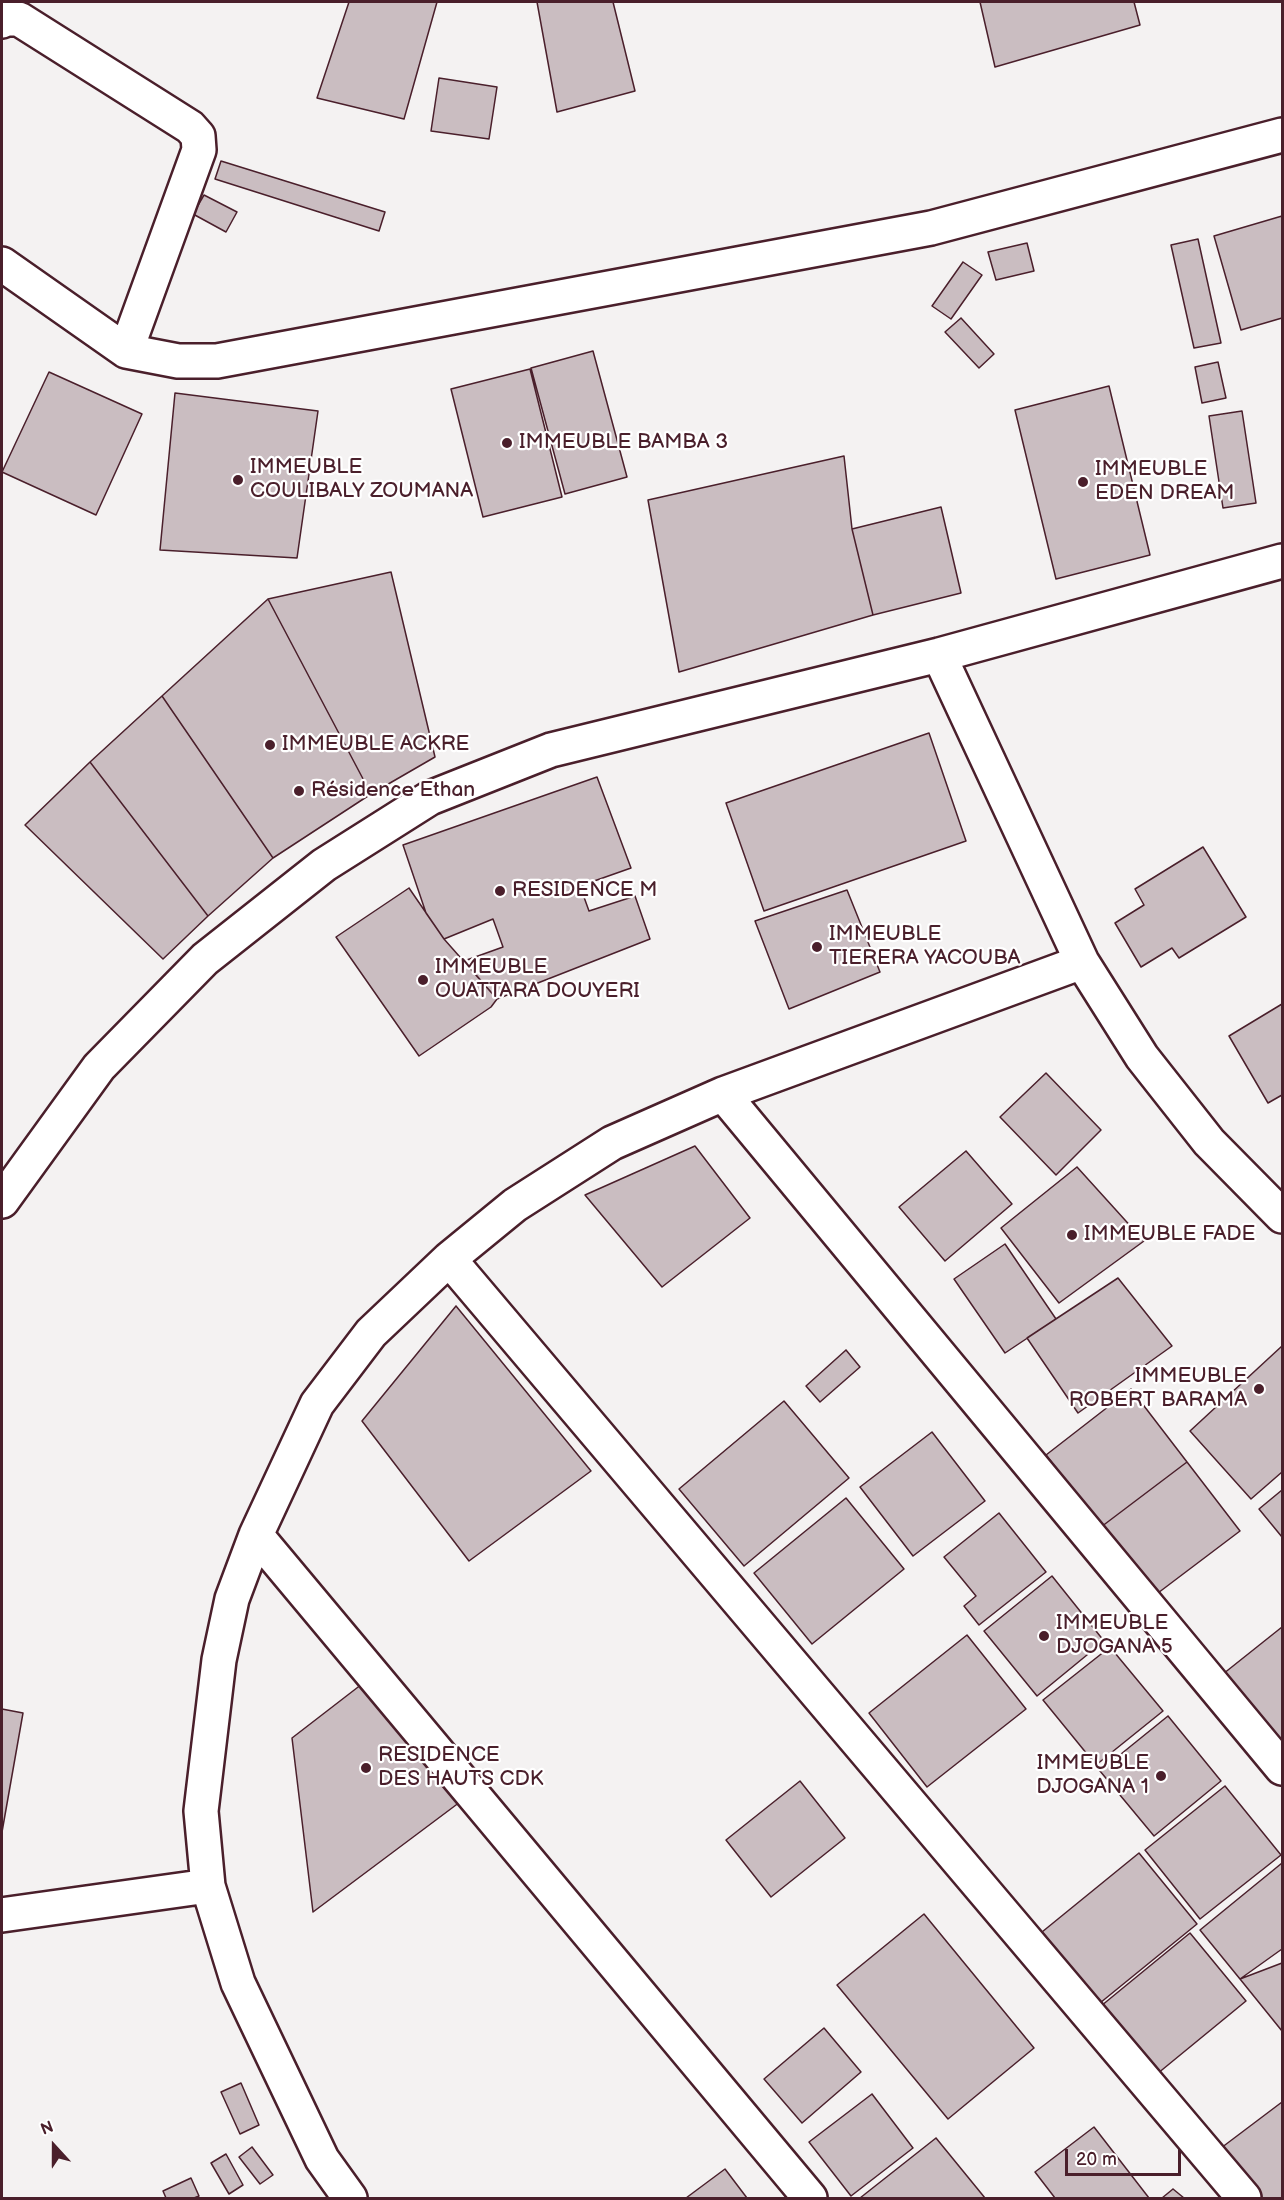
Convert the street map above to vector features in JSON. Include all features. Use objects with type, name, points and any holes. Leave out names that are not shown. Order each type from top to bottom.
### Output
[{"type":"street","points":[[2,21],[19,19],[190,127],[198,136],[199,150],[126,351]]},
{"type":"street","points":[[2,264],[126,351],[178,361],[217,361],[931,228],[1282,135]]},
{"type":"street","points":[[2,1202],[99,1067],[205,959],[324,865],[430,798],[551,750],[939,655],[1282,561]]},
{"type":"street","points":[[939,655],[1082,962],[1142,1057],[1209,1142],[1282,1216]]},
{"type":"street","points":[[350,2199],[322,2158],[238,1983],[208,1886],[201,1811],[216,1683],[232,1599],[256,1535],[317,1404],[371,1333],[449,1259],[514,1205],[612,1143],[723,1094],[1082,962]]},
{"type":"street","points":[[723,1094],[1282,1768]]},
{"type":"street","points":[[449,1259],[1244,2199]]},
{"type":"street","points":[[256,1535],[810,2199]]},
{"type":"street","points":[[2,1915],[208,1886]]},
{"type":"building","points":[[349,2],[437,2],[404,119],[317,98]]},
{"type":"building","points":[[537,2],[613,2],[635,91],[557,112]]},
{"type":"building","points":[[980,2],[1134,2],[1140,25],[995,67]]},
{"type":"building","points":[[439,78],[497,87],[489,139],[431,131]]},
{"type":"building","points":[[221,161],[385,212],[379,231],[215,179]]},
{"type":"building","points":[[204,195],[237,212],[226,232],[193,214]]},
{"type":"building","points":[[1282,216],[1282,318],[1241,330],[1214,236]]},
{"type":"building","points":[[1198,239],[1221,343],[1194,348],[1171,245]]},
{"type":"building","points":[[1027,243],[1034,271],[996,280],[988,252]]},
{"type":"building","points":[[963,262],[982,275],[951,319],[932,306]]},
{"type":"building","points":[[961,318],[994,354],[979,368],[945,332]]},
{"type":"building","points":[[593,351],[627,477],[565,494],[531,368]]},
{"type":"building","points":[[1218,362],[1226,398],[1202,403],[1195,367]]},
{"type":"building","name":"IMMEUBLE BAMBA 3","points":[[530,369],[562,497],[483,517],[451,389]]},
{"type":"building","points":[[49,372],[142,414],[96,515],[2,472]]},
{"type":"building","name":"IMMEUBLE EDEN DREAM","points":[[1109,386],[1150,555],[1056,579],[1015,410]]},
{"type":"building","name":"IMMEUBLE COULIBALY ZOUMANA","points":[[175,393],[318,411],[297,558],[160,550]]},
{"type":"building","points":[[1242,411],[1256,503],[1223,508],[1209,416]]},
{"type":"building","points":[[844,456],[852,529],[873,615],[679,672],[648,500]]},
{"type":"building","points":[[941,507],[961,593],[873,615],[852,529]]},
{"type":"building","points":[[391,572],[435,757],[371,794],[268,599]]},
{"type":"building","name":"IMMEUBLE ACKRE","points":[[268,599],[371,794],[273,858],[162,696]]},
{"type":"building","points":[[162,696],[273,858],[208,916],[90,762]]},
{"type":"building","points":[[929,733],[966,841],[764,911],[726,803]]},
{"type":"building","points":[[90,762],[208,916],[163,959],[25,825]]},
{"type":"building","name":"RESIDENCE M","points":[[597,777],[631,868],[580,886],[589,911],[635,896],[650,939],[497,999],[464,961],[503,947],[493,919],[444,939],[426,913],[403,845]]},
{"type":"building","points":[[1203,847],[1246,917],[1179,958],[1172,948],[1141,967],[1115,923],[1144,905],[1135,889]]},
{"type":"building","name":"IMMEUBLE OUATTARA DOUYERI","points":[[409,888],[444,939],[497,999],[491,1007],[419,1056],[336,937]]},
{"type":"building","name":"IMMEUBLE TIERERA YACOUBA","points":[[847,890],[880,972],[789,1009],[755,921]]},
{"type":"building","points":[[1282,1004],[1282,1095],[1268,1103],[1229,1036]]},
{"type":"building","points":[[1046,1073],[1101,1130],[1056,1175],[1000,1117]]},
{"type":"building","points":[[695,1146],[750,1218],[662,1287],[585,1195]]},
{"type":"building","points":[[966,1151],[1012,1204],[945,1261],[899,1207]]},
{"type":"building","name":"IMMEUBLE FADE","points":[[1077,1167],[1144,1241],[1059,1303],[1001,1228]]},
{"type":"building","points":[[1005,1244],[1056,1319],[1005,1353],[954,1279]]},
{"type":"building","points":[[1118,1278],[1172,1346],[1078,1413],[1027,1338]]},
{"type":"building","points":[[456,1306],[591,1471],[469,1561],[362,1421]]},
{"type":"building","name":"IMMEUBLE ROBERT BARAMA","points":[[1282,1346],[1282,1472],[1251,1499],[1190,1431]]},
{"type":"building","points":[[846,1350],[860,1367],[820,1402],[806,1386]]},
{"type":"building","points":[[1131,1389],[1187,1462],[1101,1527],[1046,1455]]},
{"type":"building","points":[[784,1401],[849,1478],[744,1566],[679,1489]]},
{"type":"building","points":[[932,1432],[985,1501],[913,1556],[860,1487]]},
{"type":"building","points":[[1187,1462],[1240,1531],[1154,1596],[1101,1527]]},
{"type":"building","points":[[1282,1490],[1282,1537],[1259,1509]]},
{"type":"building","points":[[846,1498],[904,1569],[812,1644],[754,1573]]},
{"type":"building","points":[[999,1513],[1046,1572],[979,1625],[964,1606],[976,1596],[944,1557]]},
{"type":"building","name":"IMMEUBLE DJOGANA 5","points":[[1052,1576],[1104,1641],[1037,1696],[984,1631]]},
{"type":"building","points":[[1282,1627],[1282,1741],[1280,1744],[1223,1674]]},
{"type":"building","points":[[967,1635],[1026,1709],[927,1787],[869,1713]]},
{"type":"building","points":[[1110,1647],[1163,1711],[1096,1765],[1043,1700]]},
{"type":"building","name":"RESIDENCE DES HAUTS CDK","points":[[362,1684],[464,1799],[313,1912],[292,1738]]},
{"type":"building","points":[[2,1709],[23,1713],[2,1832]]},
{"type":"building","name":"IMMEUBLE DJOGANA 1","points":[[1168,1716],[1221,1781],[1154,1836],[1100,1771]]},
{"type":"building","points":[[800,1781],[845,1838],[771,1897],[726,1840]]},
{"type":"building","points":[[1225,1786],[1281,1855],[1200,1919],[1145,1850]]},
{"type":"building","points":[[1139,1853],[1197,1924],[1100,2003],[1042,1932]]},
{"type":"building","points":[[1282,1863],[1282,1949],[1240,1979],[1200,1930]]},
{"type":"building","points":[[924,1914],[1034,2048],[948,2119],[837,1985]]},
{"type":"building","points":[[1190,1933],[1246,2001],[1157,2074],[1101,2006]]},
{"type":"building","points":[[1282,1963],[1282,2031],[1240,1979]]},
{"type":"building","points":[[824,2028],[861,2072],[802,2123],[764,2079]]},
{"type":"building","points":[[241,2083],[259,2125],[240,2134],[221,2092]]},
{"type":"building","points":[[872,2094],[913,2148],[851,2196],[809,2142]]},
{"type":"building","points":[[1282,2102],[1282,2198],[1259,2198],[1221,2148]]},
{"type":"building","points":[[1094,2127],[1149,2198],[1055,2198],[1035,2172]]},
{"type":"building","points":[[936,2138],[985,2198],[860,2198]]},
{"type":"building","points":[[252,2147],[273,2175],[260,2184],[239,2157]]},
{"type":"building","points":[[226,2154],[243,2185],[229,2194],[211,2163]]},
{"type":"building","points":[[725,2169],[747,2198],[686,2198]]},
{"type":"building","points":[[191,2178],[199,2196],[166,2198],[163,2191]]},
{"type":"building","points":[[1173,2189],[1184,2198],[1162,2198]]},
{"type":"place","name":"IMMEUBLE BAMBA 3","points":[[507,443]]},
{"type":"place","name":"IMMEUBLE COULIBALY ZOUMANA","points":[[238,480]]},
{"type":"place","name":"IMMEUBLE EDEN DREAM","points":[[1083,482]]},
{"type":"place","name":"IMMEUBLE ACKRE","points":[[270,745]]},
{"type":"place","name":"Résidence Ethan","points":[[299,791]]},
{"type":"place","name":"RESIDENCE M","points":[[500,891]]},
{"type":"place","name":"IMMEUBLE TIERERA YACOUBA","points":[[817,947]]},
{"type":"place","name":"IMMEUBLE OUATTARA DOUYERI","points":[[423,980]]},
{"type":"place","name":"IMMEUBLE FADE","points":[[1072,1235]]},
{"type":"place","name":"IMMEUBLE ROBERT BARAMA","points":[[1259,1389]]},
{"type":"place","name":"IMMEUBLE DJOGANA 5","points":[[1044,1636]]},
{"type":"place","name":"RESIDENCE DES HAUTS CDK","points":[[366,1768]]},
{"type":"place","name":"IMMEUBLE DJOGANA 1","points":[[1161,1776]]}]
